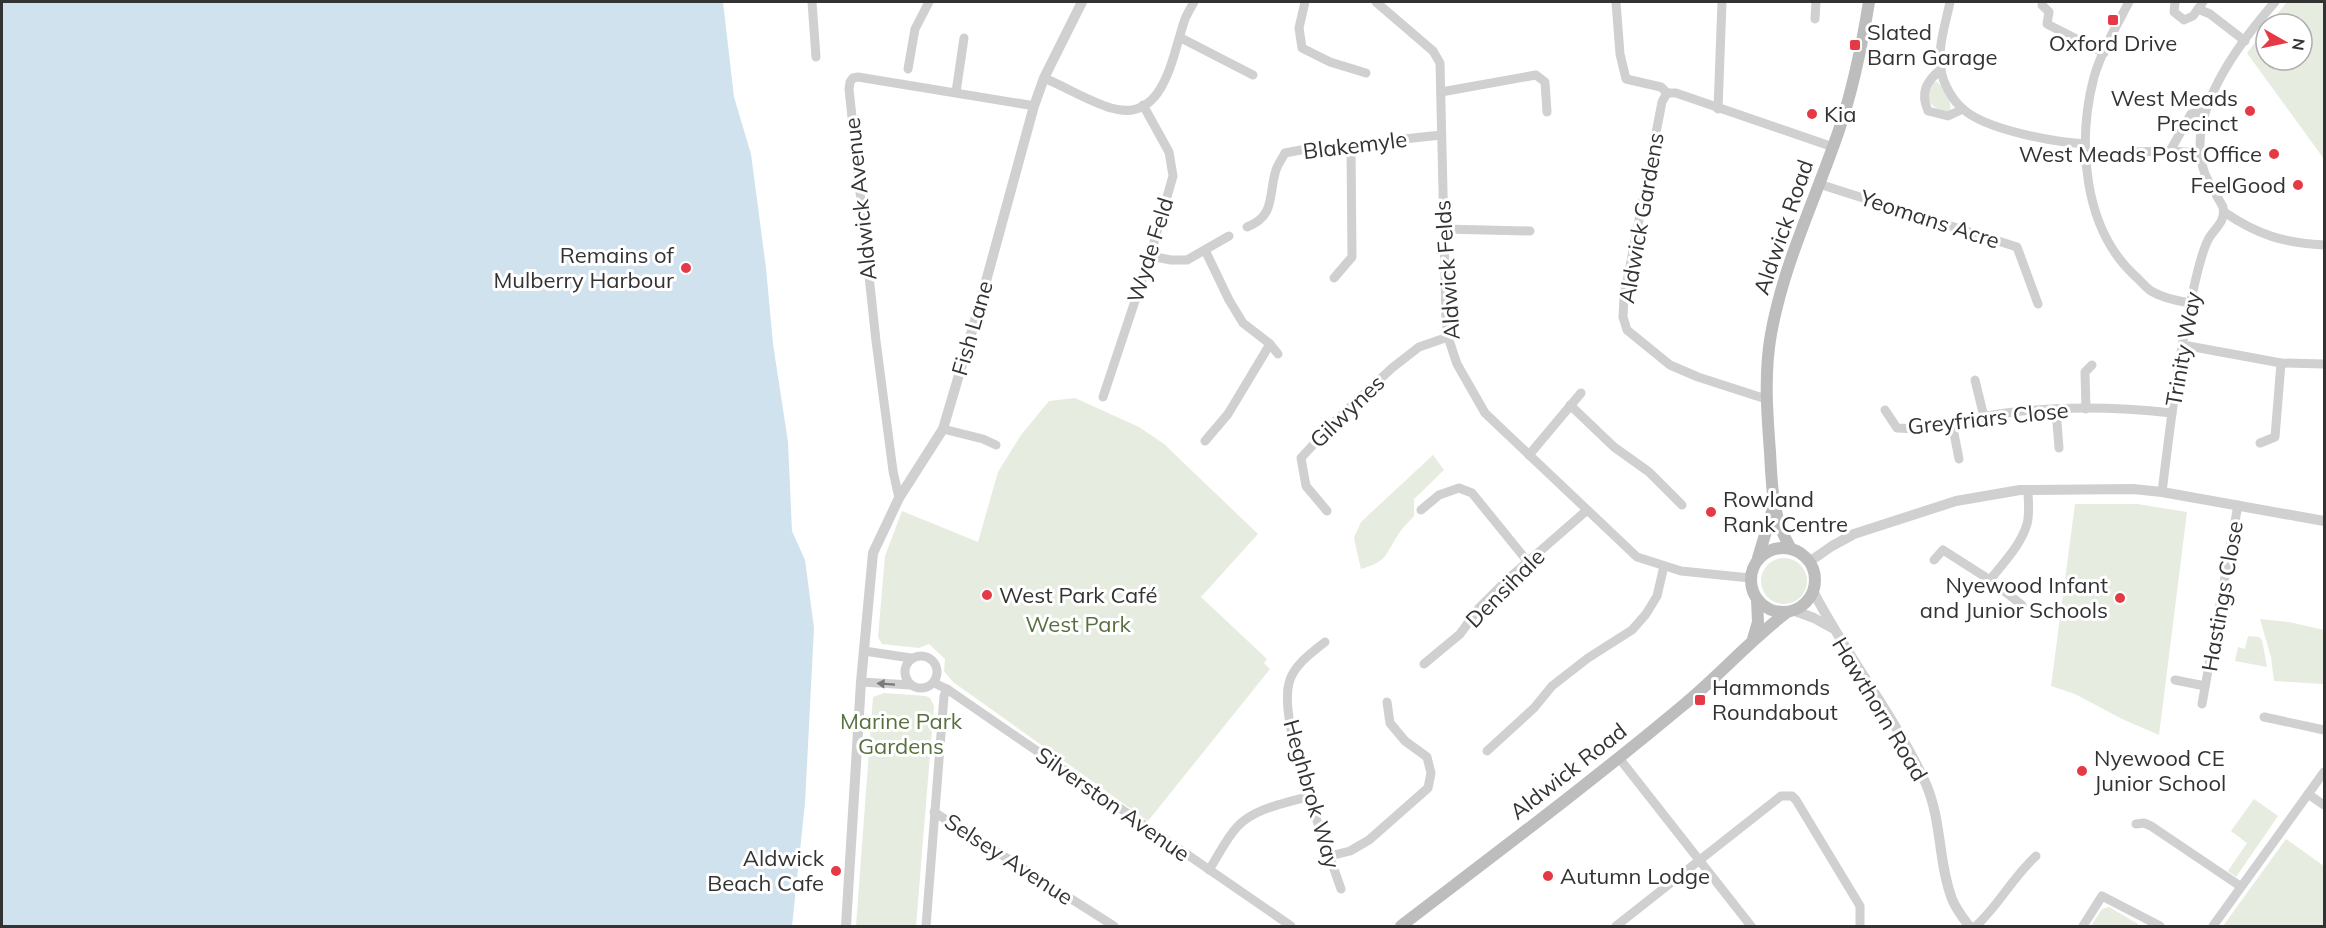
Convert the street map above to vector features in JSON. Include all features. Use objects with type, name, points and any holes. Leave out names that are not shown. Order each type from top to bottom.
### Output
[{"type":"main road","name":"Aldwick Road","points":[[1773,507],[1766,399],[1770,336],[1788,265],[1833,147],[1851,87],[1869,2]]},
{"type":"main road","points":[[1773,507],[1791,549]]},
{"type":"main road","points":[[1753,640],[1758,621],[1757,600],[1751,588],[1750,578],[1773,507]]},
{"type":"main road","points":[[1757,600],[1770,610],[1791,612],[1808,600],[1815,581],[1809,562],[1803,555],[1791,549],[1776,548],[1758,559]]},
{"type":"main road","name":"Aldwick Road","points":[[1401,927],[1475,872],[1619,758],[1716,677],[1753,640],[1791,612]]},
{"type":"street","points":[[812,2],[816,57]]},
{"type":"street","points":[[908,69],[915,29],[929,2]]},
{"type":"street","name":"Fish Lane","points":[[846,927],[861,682],[873,554],[899,498],[943,429],[1034,106],[1044,78],[1074,15],[1083,2]]},
{"type":"street","points":[[1044,78],[1112,108],[1133,111],[1151,100],[1165,83],[1181,38],[1184,22],[1194,2]]},
{"type":"street","points":[[1305,2],[1299,28],[1302,48],[1330,62],[1366,72]]},
{"type":"street","name":"Aldwick Felds","points":[[1376,2],[1433,51],[1440,63],[1443,229],[1448,337],[1457,364],[1485,413],[1637,557],[1681,571],[1750,578]]},
{"type":"street","points":[[1616,2],[1620,54],[1626,79],[1661,87],[1667,93],[1676,93],[1833,147]]},
{"type":"street","points":[[1718,109],[1722,2]]},
{"type":"street","points":[[1815,19],[1816,2]]},
{"type":"street","points":[[1950,2],[1940,54],[1941,69],[1949,92],[1963,109],[1979,119],[2042,139],[2085,144]]},
{"type":"street","points":[[2129,2],[2095,75],[2089,105],[2085,144],[2092,202],[2104,234],[2121,263],[2150,290],[2173,300],[2190,303]]},
{"type":"street","points":[[2175,2],[2174,12],[2184,20],[2193,16],[2201,5],[2245,41]]},
{"type":"street","points":[[2275,2],[2228,67],[2205,111],[2201,123],[2201,153],[2205,173],[2224,213],[2261,234],[2282,241],[2325,245]]},
{"type":"street","points":[[2042,5],[2049,12],[2045,28],[2104,53]]},
{"type":"street","points":[[956,92],[964,38]]},
{"type":"street","points":[[1181,38],[1253,75]]},
{"type":"street","points":[[1941,69],[1926,84],[1923,93],[1928,111],[1948,116],[1963,109]]},
{"type":"street","points":[[1441,92],[1536,75],[1545,82],[1547,112]]},
{"type":"street","name":"Aldwick Avenue","points":[[899,498],[893,471],[876,341],[850,82],[853,78],[858,77],[1029,105]]},
{"type":"street","name":"Aldwick Gardens","points":[[1667,93],[1662,102],[1635,239],[1624,297],[1623,323],[1627,330],[1670,365],[1698,377],[1766,399]]},
{"type":"street","name":"Wyde Feld","points":[[1104,398],[1173,176],[1169,152],[1143,105]]},
{"type":"street","points":[[2170,151],[2191,114],[2205,111]]},
{"type":"street","name":"Blakemyle","points":[[1247,227],[1260,222],[1267,213],[1276,168],[1285,153],[1306,149],[1372,146],[1404,139],[1441,135]]},
{"type":"street","points":[[1334,278],[1352,256],[1351,146]]},
{"type":"street","points":[[2132,152],[2201,153]]},
{"type":"street","name":"Yeomans Acre","points":[[1819,184],[2017,247],[2038,304]]},
{"type":"street","name":"Trinity Way","points":[[2162,492],[2190,303],[2206,245],[2222,222],[2224,213]]},
{"type":"street","points":[[1443,229],[1530,231]]},
{"type":"street","points":[[1150,256],[1187,260],[1229,236]]},
{"type":"street","points":[[1205,250],[1243,323],[1278,354]]},
{"type":"street","name":"Gilwynes","points":[[1327,511],[1306,486],[1301,458],[1336,420],[1392,368],[1419,347],[1448,337]]},
{"type":"street","points":[[1205,441],[1227,414],[1269,344]]},
{"type":"street","points":[[2183,345],[2281,363],[2325,364]]},
{"type":"street","points":[[2260,443],[2279,438],[2281,363]]},
{"type":"street","points":[[2086,409],[2085,372],[2092,365]]},
{"type":"street","points":[[1975,380],[1984,417]]},
{"type":"street","points":[[1529,455],[1581,393]]},
{"type":"street","points":[[1570,405],[1614,447],[1649,472],[1682,505]]},
{"type":"street","name":"Greyfriars Close","points":[[1885,410],[1897,428],[1915,429],[2006,413],[2086,409],[2172,413]]},
{"type":"street","points":[[2056,410],[2059,448]]},
{"type":"street","points":[[1952,423],[1959,459]]},
{"type":"street","points":[[943,429],[983,439],[996,445]]},
{"type":"street","points":[[1421,510],[1439,495],[1459,488],[1472,493],[1528,562]]},
{"type":"street","points":[[1809,562],[1854,534],[1956,501],[2028,490],[2133,489],[2162,492],[2325,521]]},
{"type":"street","points":[[1990,580],[2023,535],[2028,522],[2028,490]]},
{"type":"street","name":"Hastings Close","points":[[2202,704],[2238,506]]},
{"type":"street","name":"Densihale","points":[[1424,664],[1460,634],[1479,608],[1586,511]]},
{"type":"street","points":[[1934,560],[1943,550],[1990,580],[2022,605]]},
{"type":"street","points":[[1487,751],[1534,708],[1552,686],[1588,658],[1632,630],[1646,614],[1656,596],[1664,566]]},
{"type":"street","name":"Hawthorn Road","points":[[1813,591],[1832,628],[1893,724],[1927,787],[1936,813],[1952,900],[1969,927]]},
{"type":"street","points":[[1791,612],[1814,618],[1832,628]]},
{"type":"street","name":"Heghbrok Way","points":[[1325,642],[1306,658],[1289,681],[1287,706],[1296,749],[1341,889]]},
{"type":"street","points":[[864,651],[911,658],[926,656],[935,662],[938,673],[934,683]]},
{"type":"street","points":[[911,658],[904,672],[911,685]]},
{"type":"street","name":"Hastings Close","points":[[2175,680],[2205,686]]},
{"type":"street","name":"Silverston Avenue","points":[[861,682],[925,688],[934,683],[947,689],[1291,927]]},
{"type":"street","points":[[926,927],[944,696],[947,689]]},
{"type":"street","points":[[1330,856],[1350,851],[1368,840],[1428,788],[1431,773],[1427,757],[1405,741],[1390,723],[1387,702]]},
{"type":"street","points":[[2264,717],[2325,730]]},
{"type":"street","points":[[1619,758],[1752,927]]},
{"type":"street","points":[[2213,927],[2240,886],[2325,772]]},
{"type":"street","points":[[2308,794],[2325,805]]},
{"type":"street","points":[[1209,870],[1238,826],[1248,818],[1259,812],[1310,796]]},
{"type":"street","points":[[1616,927],[1781,796],[1792,796],[1860,906],[1862,915],[1860,927]]},
{"type":"street","name":"Selsey Avenue","points":[[934,812],[1114,927]]},
{"type":"street","points":[[2136,824],[2144,823],[2151,826],[2240,886]]},
{"type":"street","points":[[1976,927],[1999,902],[2018,872],[2036,856]]},
{"type":"street","points":[[2083,927],[2102,896],[2149,924],[2160,927]]},
{"type":"green space","points":[[2287,2],[2324,2],[2324,159],[2261,72],[2314,72],[2314,12],[2279,12]]},
{"type":"green space","points":[[2254,44],[2254,63],[2247,53]]},
{"type":"green space","points":[[1934,82],[1939,84],[1947,95],[1950,111],[1935,108],[1929,100],[1927,92]]},
{"type":"green space","name":"West Park","points":[[1075,398],[1139,427],[1164,444],[1258,534],[1201,597],[1267,659],[1264,663],[1270,669],[1148,821],[953,682],[944,671],[945,659],[929,644],[919,648],[882,644],[878,637],[885,556],[902,511],[978,542],[998,472],[1021,435],[1049,401]]},
{"type":"green space","points":[[1433,455],[1444,470],[1414,499],[1414,516],[1400,532],[1384,557],[1361,569],[1354,538],[1361,522]]},
{"type":"green space","points":[[2075,504],[2137,504],[2187,512],[2159,735],[2122,719],[2075,694],[2051,686]]},
{"type":"green space","points":[[1789,558],[1801,564],[1806,572],[1806,590],[1801,598],[1793,603],[1779,604],[1767,598],[1762,590],[1761,576],[1767,564],[1775,559]]},
{"type":"green space","points":[[2260,619],[2289,622],[2324,630],[2324,684],[2274,681],[2271,657]]},
{"type":"green space","points":[[2248,636],[2259,637],[2262,640],[2267,667],[2235,661],[2238,647],[2245,649]]},
{"type":"green space","name":"Marine Park Gardens","points":[[884,693],[926,696],[930,698],[934,706],[916,926],[856,926],[873,697]]},
{"type":"green space","points":[[2254,799],[2278,816],[2236,877],[2228,871],[2247,843],[2231,831]]},
{"type":"green space","points":[[2286,839],[2324,866],[2324,926],[2223,926]]},
{"type":"green space","points":[[2109,907],[2138,924],[2136,926],[2091,926],[2102,909]]},
{"type":"water","points":[[2,2],[723,2],[734,97],[751,154],[766,268],[773,344],[788,442],[792,531],[805,560],[814,628],[805,803],[792,926],[2,926]]},
{"type":"place","name":"Oxford Drive","points":[[2113,20]]},
{"type":"place","name":"Slated Barn Garage","points":[[1855,45]]},
{"type":"place","name":"West Meads Precinct","points":[[2250,111]]},
{"type":"place","name":"Kia","points":[[1812,114]]},
{"type":"place","name":"West Meads Post Office","points":[[2274,154]]},
{"type":"place","name":"FeelGood","points":[[2298,185]]},
{"type":"place","name":"Remains of Mulberry Harbour","points":[[686,268]]},
{"type":"place","name":"Rowland Rank Centre","points":[[1711,512]]},
{"type":"place","name":"West Park Café","points":[[987,595]]},
{"type":"place","name":"Nyewood Infant and Junior Schools","points":[[2120,598]]},
{"type":"place","name":"Hammonds Roundabout","points":[[1700,700]]},
{"type":"place","name":"Nyewood CE Junior School","points":[[2082,771]]},
{"type":"place","name":"Aldwick Beach Cafe","points":[[836,871]]},
{"type":"place","name":"Autumn Lodge","points":[[1548,876]]}]
